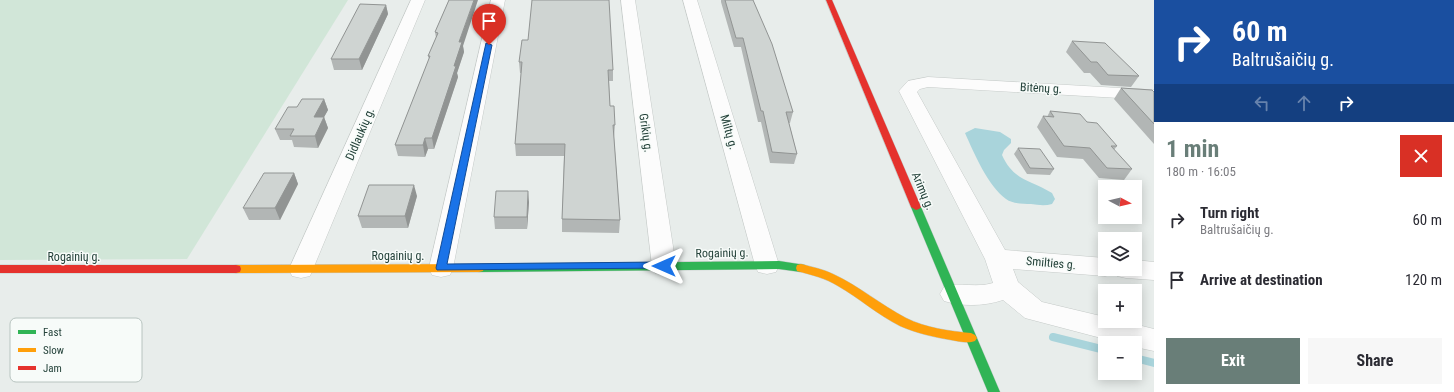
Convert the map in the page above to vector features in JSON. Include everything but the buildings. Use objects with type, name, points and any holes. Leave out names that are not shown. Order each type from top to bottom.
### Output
[{"type":"street","name":"Didlaukių g.","points":[[301,269],[418,0]]},
{"type":"street","points":[[441,268],[498,0]]},
{"type":"street","name":"Grikių g.","points":[[628,0],[664,266]]},
{"type":"street","name":"Miltų g.","points":[[690,0],[767,264]]},
{"type":"street","name":"Arimų g.","points":[[829,0],[994,392]]},
{"type":"street","name":"Bitėnų g.","points":[[997,259],[908,91],[914,85],[928,82],[1154,95]]},
{"type":"street","points":[[997,259],[1006,288],[1034,311],[1154,340]]},
{"type":"street","name":"Smilties g.","points":[[997,259],[1098,266]]},
{"type":"street","name":"Rogainių g.","points":[[0,269],[301,269],[767,264],[808,269],[845,284],[903,322],[936,334],[971,338]]},
{"type":"street","points":[[1142,270],[1154,271]]},
{"type":"street","points":[[953,294],[987,295],[1006,288]]},
{"type":"green space","points":[[0,0],[348,0],[187,259],[0,260]]},
{"type":"water","points":[[975,128],[1000,132],[1011,139],[1011,143],[1004,150],[1002,155],[1007,164],[1017,175],[1052,193],[1055,199],[1052,204],[1042,205],[1015,203],[1009,201],[999,193],[987,178],[965,133]]},
{"type":"waterway","points":[[1053,337],[1098,348]]},
{"type":"waterway","points":[[1142,360],[1154,363]]},
{"type":"traffic: fast","points":[[916,207],[994,392]]},
{"type":"traffic: fast","points":[[479,268],[779,265],[801,268]]},
{"type":"traffic: slow","points":[[236,269],[479,268]]},
{"type":"traffic: slow","points":[[801,268],[815,271],[842,283],[903,322],[936,333],[971,338]]},
{"type":"traffic: jam","points":[[829,0],[916,207]]},
{"type":"traffic: jam","points":[[0,269],[236,269]]},
{"type":"route","points":[[489,45],[441,268],[664,266]]}]
